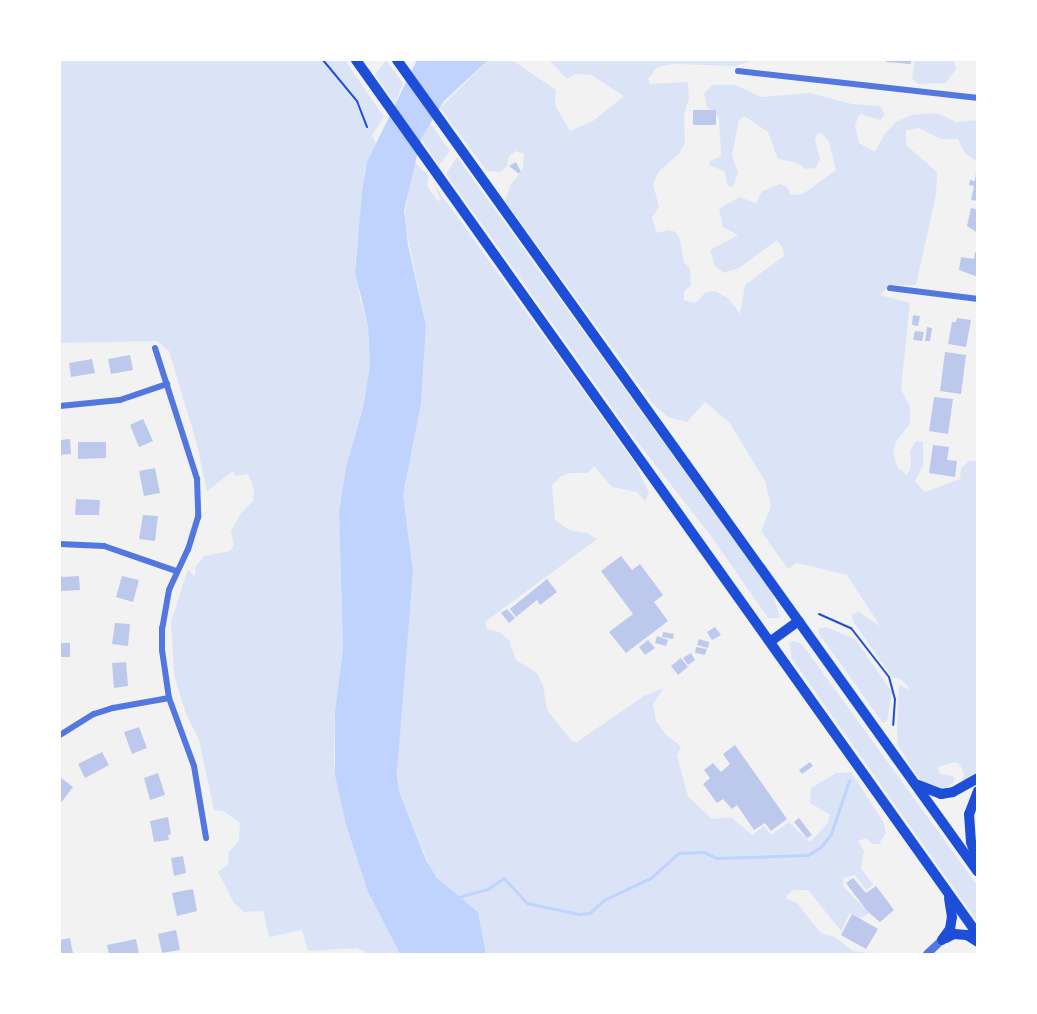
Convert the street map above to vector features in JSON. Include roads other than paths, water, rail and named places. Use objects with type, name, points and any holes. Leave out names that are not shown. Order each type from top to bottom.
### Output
[{"type":"highway","points":[[356,60],[978,935]]},
{"type":"highway","points":[[397,60],[978,872]]},
{"type":"highway","points":[[771,641],[799,621]]},
{"type":"highway","points":[[909,779],[923,789],[941,794],[953,792],[978,778]]},
{"type":"highway","points":[[978,791],[969,814],[971,842],[978,863]]},
{"type":"highway","points":[[942,940],[950,929],[952,917],[948,894]]},
{"type":"highway","points":[[942,940],[954,934],[967,935],[978,942]]},
{"type":"street","points":[[738,71],[978,98]]},
{"type":"street","points":[[890,288],[978,299]]},
{"type":"street","points":[[155,348],[194,464],[198,493],[194,533],[176,571],[162,628],[169,698],[194,766],[206,838]]},
{"type":"street","points":[[60,405],[120,400],[167,383]]},
{"type":"street","points":[[60,544],[104,546],[176,571]]},
{"type":"street","points":[[60,735],[94,714],[169,698]]},
{"type":"street","points":[[927,954],[942,940]]},
{"type":"water","points":[[417,60],[488,60],[444,101],[421,139],[404,211],[408,245],[426,326],[421,404],[403,495],[413,571],[397,772],[399,791],[426,860],[437,878],[478,912],[486,954],[400,954],[368,892],[346,825],[335,775],[335,711],[343,648],[339,512],[346,467],[363,408],[370,365],[368,326],[355,272],[362,192],[367,162]]},
{"type":"waterway","points":[[458,897],[488,889],[504,878],[527,903],[579,914],[590,913],[604,900],[651,878],[679,853],[704,852],[717,858],[808,855],[821,847],[831,834],[849,781]]}]
